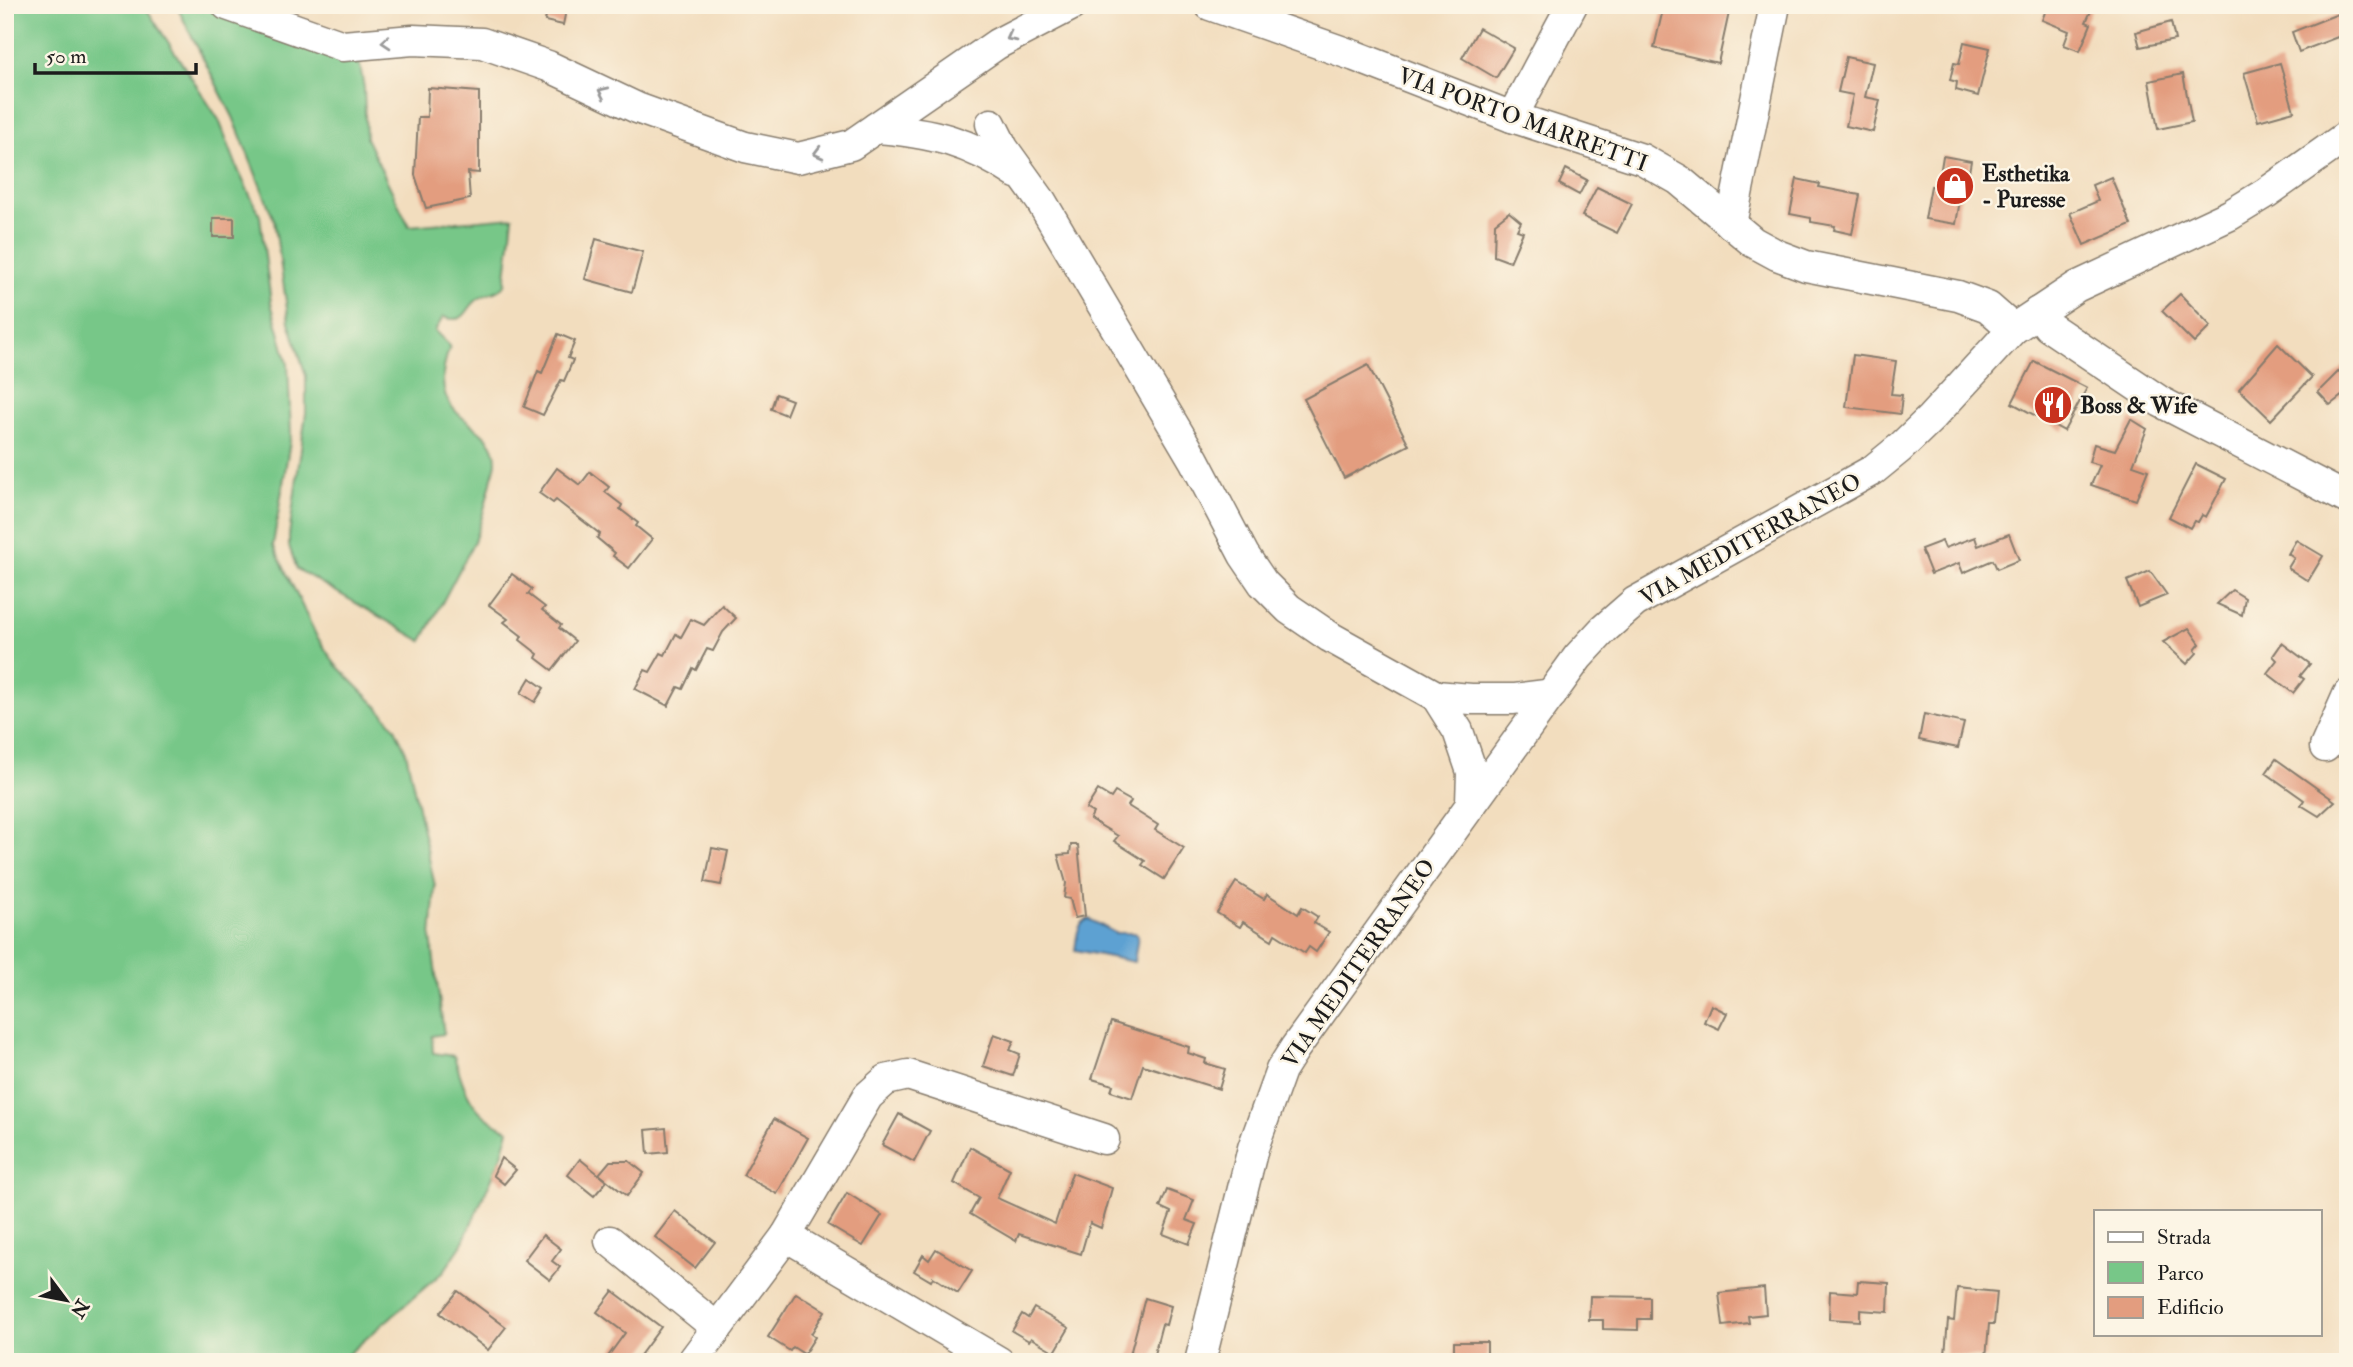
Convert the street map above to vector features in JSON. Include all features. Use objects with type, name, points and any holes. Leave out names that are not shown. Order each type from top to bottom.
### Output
[{"type":"street","points":[[227,5],[344,46],[413,40],[482,43],[548,66],[637,108],[745,147],[798,158],[851,145],[997,44],[1072,5]]},
{"type":"street","name":"VIA PORTO MARRETTI","points":[[1210,5],[1252,13],[1354,56],[1513,117],[1642,159],[1679,180],[1753,242],[1777,255],[1806,266],[1958,296],[1988,307],[2013,329]]},
{"type":"street","points":[[1513,117],[1572,5]]},
{"type":"street","points":[[1731,224],[1775,5]]},
{"type":"street","points":[[991,124],[1003,148],[1048,212],[1194,460],[1244,555],[1263,583],[1289,609],[1330,637],[1436,696],[1514,699],[1552,694]]},
{"type":"street","points":[[876,128],[928,133],[961,142],[1022,177]]},
{"type":"street","name":"VIA MEDITERRANEO","points":[[1200,1362],[1253,1149],[1281,1070],[1471,803],[1578,657],[1604,629],[1635,601],[1873,470],[1900,449],[1931,418],[2013,329],[2038,312],[2076,287],[2230,215],[2348,135]]},
{"type":"street","points":[[2038,312],[2048,326],[2161,402],[2348,499]]},
{"type":"street","points":[[2325,747],[2348,695]]},
{"type":"street","points":[[1436,696],[1458,732],[1472,772],[1471,803]]},
{"type":"street","points":[[692,1362],[786,1236],[868,1096],[886,1080],[908,1074],[1104,1139]]},
{"type":"street","points":[[786,1236],[999,1362]]},
{"type":"street","points":[[610,1241],[717,1328]]},
{"type":"green space","points":[[5,5],[144,5],[219,120],[260,216],[271,303],[288,364],[291,435],[273,545],[316,635],[335,664],[395,728],[406,752],[435,886],[431,938],[444,1034],[432,1036],[433,1053],[454,1056],[471,1100],[486,1117],[509,1130],[501,1158],[461,1246],[444,1271],[339,1362],[5,1362]]},
{"type":"green space","points":[[176,5],[217,5],[358,54],[364,88],[366,138],[409,226],[513,217],[505,285],[475,302],[462,317],[443,317],[435,331],[450,346],[443,372],[445,392],[451,406],[485,435],[493,446],[496,461],[473,544],[422,641],[297,569],[289,546],[289,535],[306,413],[306,376],[289,322],[274,220],[233,117]]},
{"type":"water","points":[[1089,919],[1115,933],[1135,933],[1138,936],[1134,962],[1075,950],[1079,928]]},
{"type":"building","points":[[548,5],[567,5],[563,25],[545,21]]},
{"type":"building","points":[[1664,5],[1717,5],[1730,8],[1718,63],[1654,48]]},
{"type":"building","points":[[2048,5],[2076,5],[2091,11],[2086,22],[2091,24],[2080,51],[2064,45],[2069,31],[2042,20]]},
{"type":"building","points":[[2348,10],[2348,33],[2299,52],[2292,32]]},
{"type":"building","points":[[2171,22],[2175,40],[2140,47],[2136,32]]},
{"type":"building","points":[[1479,28],[1514,48],[1496,78],[1462,58]]},
{"type":"building","points":[[1964,42],[1990,48],[1978,96],[1956,90],[1957,82],[1950,80],[1954,63],[1959,64]]},
{"type":"building","points":[[1846,57],[1873,63],[1865,97],[1880,100],[1873,132],[1846,126],[1853,95],[1838,92]]},
{"type":"building","points":[[2280,63],[2294,111],[2258,121],[2244,73]]},
{"type":"building","points":[[2183,74],[2192,122],[2158,129],[2149,81]]},
{"type":"building","points":[[428,88],[479,92],[479,173],[468,172],[470,199],[426,208],[415,175],[418,117],[427,117]]},
{"type":"building","points":[[1943,156],[1971,161],[1956,224],[1925,219],[1931,186],[1938,187]]},
{"type":"building","points":[[1566,169],[1587,180],[1579,195],[1559,184]]},
{"type":"building","points":[[2111,177],[2131,225],[2084,245],[2070,213],[2098,201],[2092,185]]},
{"type":"building","points":[[1797,179],[1820,184],[1819,187],[1860,195],[1852,234],[1834,230],[1835,226],[1811,222],[1811,218],[1790,214]]},
{"type":"building","points":[[1597,187],[1632,204],[1617,233],[1582,216]]},
{"type":"building","points":[[1509,212],[1521,222],[1517,230],[1523,232],[1510,262],[1494,256],[1495,223]]},
{"type":"building","points":[[213,218],[234,218],[234,237],[213,237]]},
{"type":"building","points":[[596,239],[643,252],[632,292],[585,279]]},
{"type":"building","points":[[2180,294],[2211,326],[2194,343],[2162,311]]},
{"type":"building","points":[[558,334],[575,341],[568,358],[573,360],[564,381],[561,380],[543,415],[524,407],[538,371],[542,373]]},
{"type":"building","points":[[2278,344],[2312,377],[2271,420],[2239,389]]},
{"type":"building","points":[[1853,355],[1896,361],[1891,394],[1902,395],[1900,414],[1846,407]]},
{"type":"building","points":[[2034,361],[2087,388],[2064,431],[2012,403]]},
{"type":"building","points":[[2348,362],[2348,391],[2330,405],[2318,392]]},
{"type":"building","points":[[1368,365],[1409,445],[1344,478],[1304,399]]},
{"type":"building","points":[[776,394],[792,400],[786,415],[771,409]]},
{"type":"building","points":[[2131,419],[2147,429],[2133,465],[2148,470],[2136,500],[2091,485],[2100,465],[2089,462],[2094,444],[2115,450]]},
{"type":"building","points":[[2196,464],[2226,479],[2206,517],[2202,515],[2190,528],[2169,517]]},
{"type":"building","points":[[557,468],[580,485],[590,472],[609,487],[605,492],[622,505],[620,509],[652,539],[629,568],[613,556],[615,553],[597,538],[600,534],[556,500],[553,503],[539,493]]},
{"type":"building","points":[[2009,534],[2019,560],[1997,569],[1993,560],[1963,573],[1959,563],[1931,574],[1921,549],[1942,541],[1945,548],[1975,537],[1978,546]]},
{"type":"building","points":[[2296,540],[2323,556],[2308,581],[2288,568],[2294,558],[2288,554]]},
{"type":"building","points":[[2150,571],[2167,595],[2138,607],[2127,581]]},
{"type":"building","points":[[512,574],[532,589],[528,594],[545,607],[542,610],[575,641],[552,670],[536,658],[538,654],[520,640],[522,636],[504,622],[508,619],[489,605]]},
{"type":"building","points":[[2232,590],[2245,598],[2242,615],[2217,604]]},
{"type":"building","points":[[722,605],[736,618],[723,632],[713,651],[707,649],[696,670],[693,668],[683,689],[678,687],[668,706],[635,689],[645,670],[650,672],[661,653],[665,655],[676,634],[681,637],[691,619],[704,625]]},
{"type":"building","points":[[2189,628],[2200,644],[2195,650],[2197,653],[2187,664],[2163,642]]},
{"type":"building","points":[[2282,643],[2310,664],[2300,676],[2304,679],[2293,693],[2267,673],[2277,660],[2273,656]]},
{"type":"building","points":[[530,678],[544,688],[535,702],[521,693]]},
{"type":"building","points":[[1924,714],[1964,723],[1958,748],[1919,740]]},
{"type":"building","points":[[2276,759],[2335,801],[2319,816],[2301,805],[2304,800],[2266,773]]},
{"type":"building","points":[[1098,790],[1111,798],[1115,792],[1131,801],[1128,806],[1158,825],[1155,830],[1184,848],[1164,879],[1142,865],[1145,861],[1114,841],[1118,836],[1090,819],[1093,813],[1086,809]]},
{"type":"building","points":[[1071,845],[1078,845],[1085,916],[1075,918],[1070,899],[1064,898],[1066,883],[1058,855],[1070,854]]},
{"type":"building","points":[[712,848],[728,851],[721,885],[705,882]]},
{"type":"building","points":[[1236,882],[1264,899],[1267,894],[1298,914],[1302,907],[1318,917],[1314,923],[1329,932],[1316,952],[1309,947],[1305,953],[1275,934],[1272,940],[1243,922],[1240,927],[1217,913]]},
{"type":"building","points":[[1711,1005],[1727,1013],[1719,1029],[1704,1022]]},
{"type":"building","points":[[1111,1022],[1189,1047],[1188,1053],[1206,1059],[1205,1063],[1225,1069],[1219,1089],[1143,1065],[1132,1098],[1111,1091],[1113,1085],[1092,1079]]},
{"type":"building","points":[[994,1034],[1014,1041],[1010,1050],[1020,1054],[1013,1076],[983,1066]]},
{"type":"building","points":[[899,1114],[930,1131],[914,1162],[882,1145]]},
{"type":"building","points":[[774,1119],[808,1138],[777,1194],[743,1175]]},
{"type":"building","points":[[666,1128],[668,1152],[648,1154],[646,1130]]},
{"type":"building","points":[[970,1147],[1010,1169],[997,1198],[1055,1224],[1072,1173],[1112,1188],[1101,1228],[1090,1223],[1081,1254],[1019,1234],[1016,1241],[970,1214],[979,1198],[954,1183]]},
{"type":"building","points":[[501,1158],[516,1170],[504,1184],[493,1175]]},
{"type":"building","points":[[580,1159],[607,1181],[594,1196],[568,1175]]},
{"type":"building","points":[[610,1161],[629,1161],[644,1173],[627,1196],[599,1174]]},
{"type":"building","points":[[1167,1190],[1194,1200],[1186,1220],[1197,1224],[1189,1244],[1163,1234],[1171,1212],[1160,1207]]},
{"type":"building","points":[[847,1193],[882,1215],[863,1246],[828,1225]]},
{"type":"building","points":[[675,1211],[715,1242],[695,1268],[655,1237]]},
{"type":"building","points":[[543,1235],[561,1249],[552,1261],[560,1267],[550,1280],[524,1260]]},
{"type":"building","points":[[936,1249],[972,1271],[958,1293],[933,1277],[931,1281],[914,1271],[923,1255],[929,1260]]},
{"type":"building","points":[[1858,1281],[1889,1283],[1888,1312],[1860,1310],[1860,1321],[1829,1319],[1830,1291],[1857,1293]]},
{"type":"building","points":[[1764,1288],[1766,1314],[1748,1316],[1749,1323],[1723,1326],[1719,1293]]},
{"type":"building","points":[[1957,1288],[1997,1292],[1994,1324],[1989,1324],[1986,1358],[1945,1354],[1948,1320],[1954,1321]]},
{"type":"building","points":[[458,1291],[506,1327],[488,1350],[440,1313]]},
{"type":"building","points":[[613,1291],[661,1327],[635,1362],[604,1362],[625,1333],[597,1312]]},
{"type":"building","points":[[796,1293],[825,1311],[811,1334],[815,1337],[804,1354],[793,1347],[790,1351],[768,1337]]},
{"type":"building","points":[[1590,1296],[1650,1297],[1650,1319],[1638,1319],[1638,1330],[1603,1329],[1603,1320],[1589,1320]]},
{"type":"building","points":[[1145,1298],[1171,1306],[1166,1325],[1162,1324],[1152,1362],[1128,1362]]},
{"type":"building","points":[[1034,1308],[1069,1328],[1055,1352],[1012,1331],[1022,1314],[1028,1318]]},
{"type":"building","points":[[1454,1342],[1487,1342],[1487,1362],[1454,1362]]},
{"type":"place","name":"Esthetika - Puresse","points":[[1955,186]]},
{"type":"place","name":"Boss & Wife","points":[[2053,405]]}]
